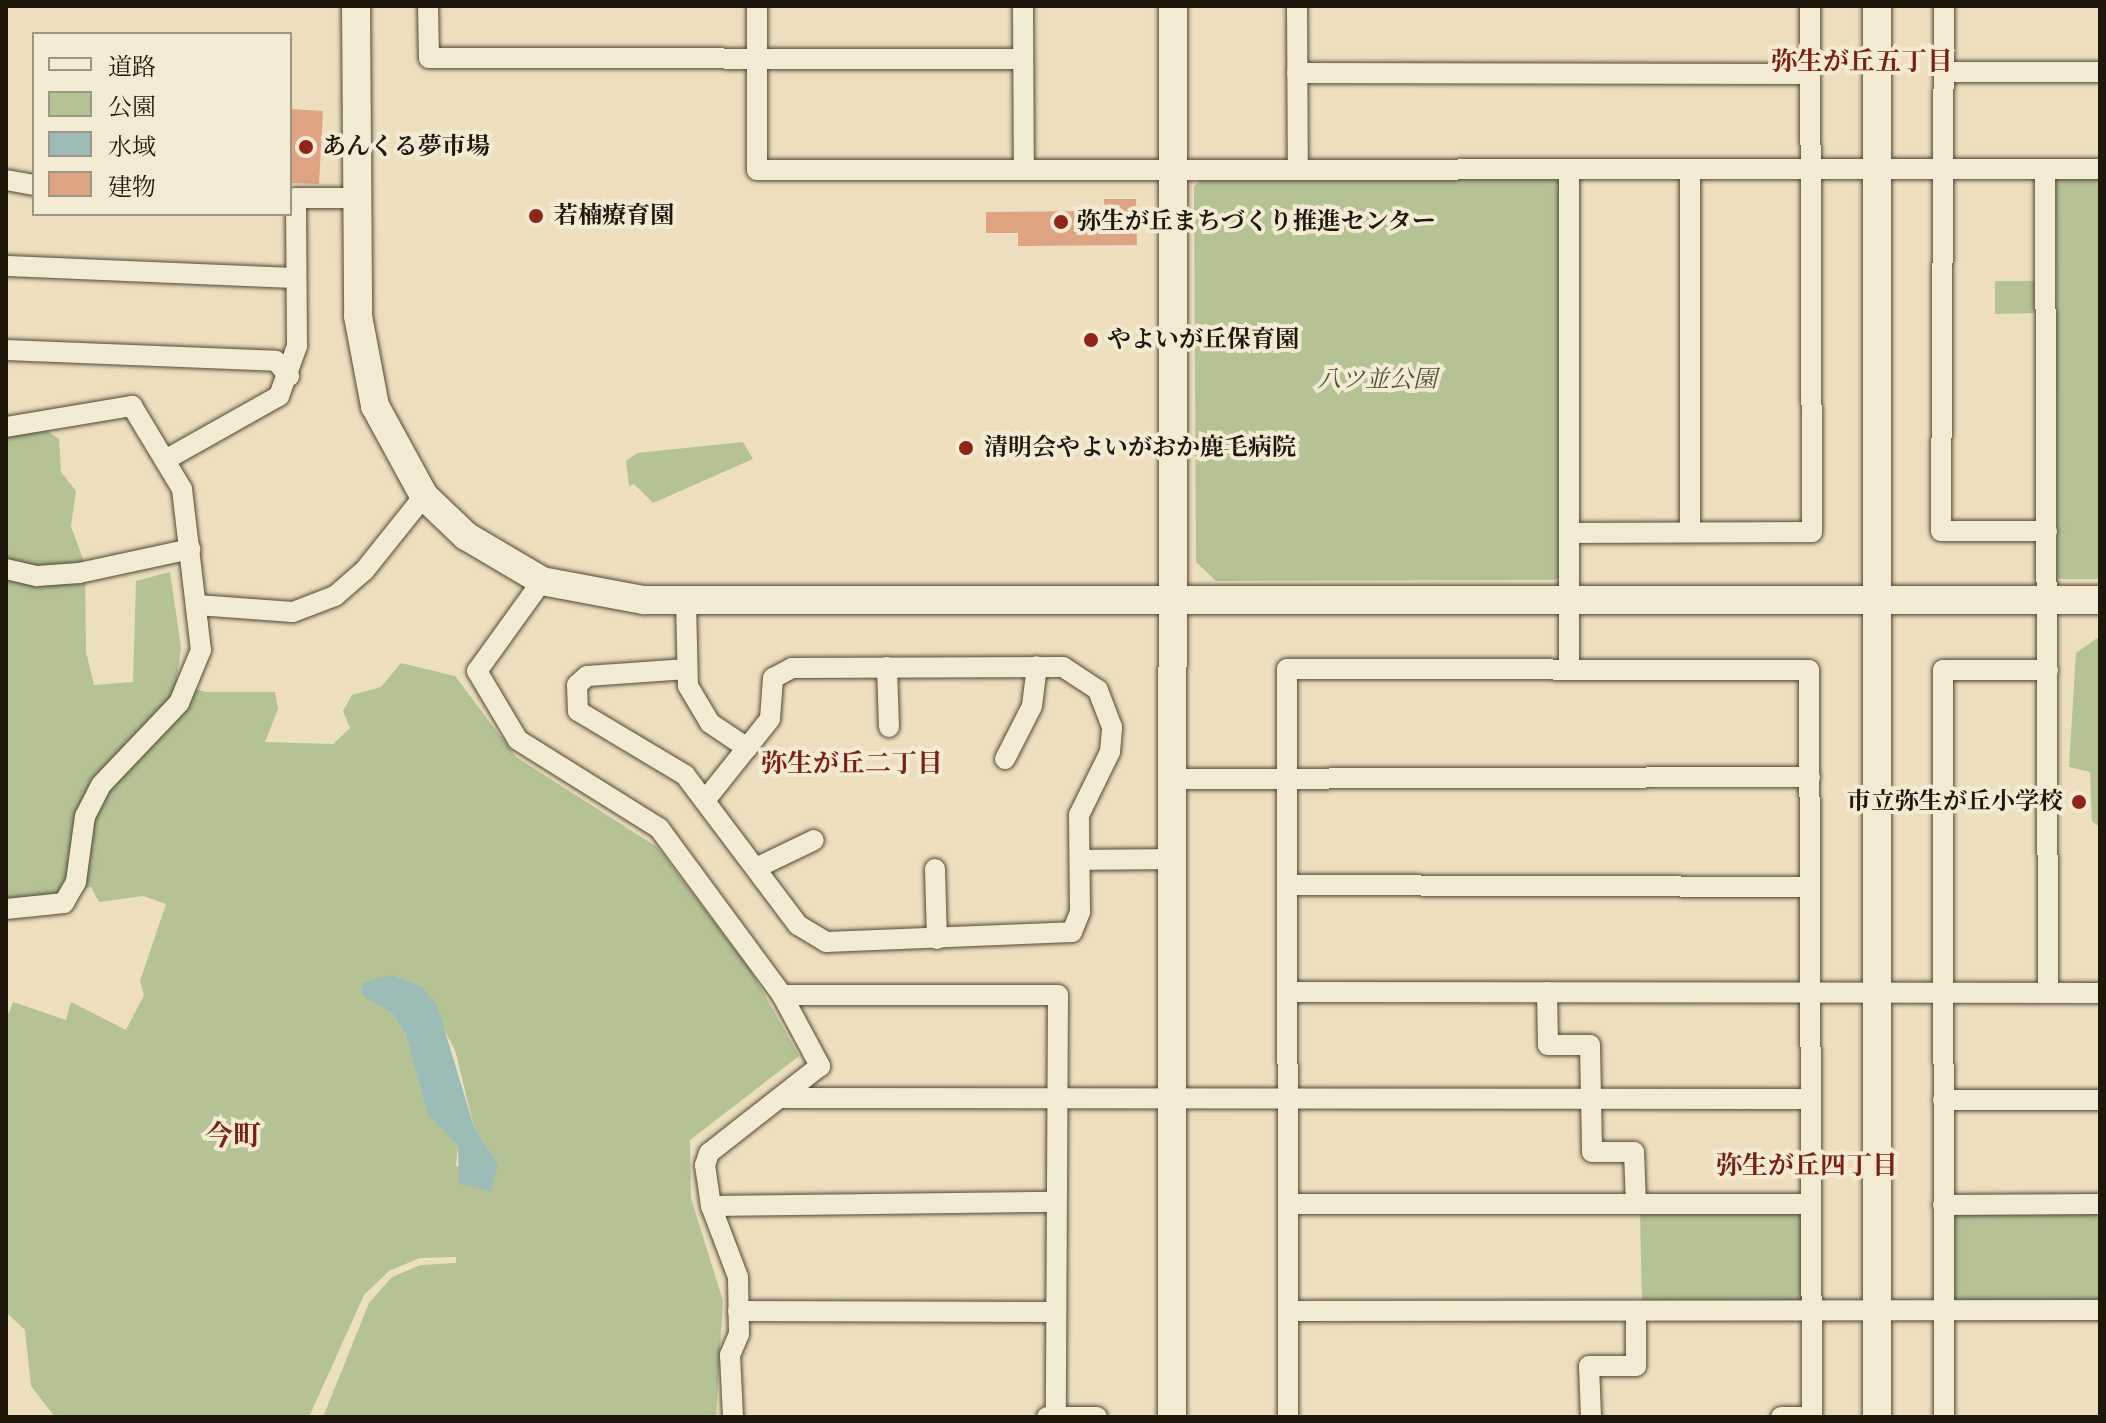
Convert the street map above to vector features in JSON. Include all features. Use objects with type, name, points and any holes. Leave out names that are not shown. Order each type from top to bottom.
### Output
[{"type":"street","points":[[356,6],[358,316],[367,379],[397,452],[424,496],[466,536],[542,581],[614,598],[686,600],[2100,600]]},
{"type":"street","points":[[428,6],[429,58],[1023,59]]},
{"type":"street","points":[[757,6],[757,170],[2100,169]]},
{"type":"street","points":[[1023,6],[1024,170]]},
{"type":"street","points":[[1172,1417],[1170,779],[1173,6]]},
{"type":"street","points":[[1297,6],[1298,170]]},
{"type":"street","points":[[1569,533],[1812,532],[1810,6]]},
{"type":"street","points":[[1877,6],[1877,1417]]},
{"type":"street","points":[[1944,6],[1941,531],[2047,531]]},
{"type":"street","points":[[1943,72],[2100,72]]},
{"type":"street","points":[[1297,73],[1810,74]]},
{"type":"street","points":[[2045,169],[2048,993]]},
{"type":"street","points":[[1569,171],[1569,670]]},
{"type":"street","points":[[1690,171],[1690,532]]},
{"type":"street","points":[[6,180],[32,185]]},
{"type":"street","points":[[165,460],[279,396],[289,376],[297,346],[293,198],[357,198]]},
{"type":"street","points":[[6,266],[296,278]]},
{"type":"street","points":[[6,350],[276,361],[289,376]]},
{"type":"street","points":[[6,427],[132,406],[182,489],[201,650],[191,681],[179,703],[101,785],[85,816],[76,882],[64,903],[6,909]]},
{"type":"street","points":[[197,605],[293,612],[335,596],[364,571],[424,496]]},
{"type":"street","points":[[6,569],[37,576],[79,573],[190,549]]},
{"type":"street","points":[[542,581],[477,671],[518,740],[659,828],[782,995],[820,1066],[709,1153],[711,1206],[733,1259],[738,1311],[739,1334],[730,1355],[733,1417]]},
{"type":"street","points":[[686,600],[687,669],[695,702],[710,723],[747,748]]},
{"type":"street","points":[[1005,759],[1032,706],[1037,666]]},
{"type":"street","points":[[887,667],[889,727]]},
{"type":"street","points":[[687,669],[587,676],[575,698],[591,721],[675,768],[707,798],[756,868],[816,939],[937,939],[1072,932],[1080,912],[1079,815],[1110,752],[1112,727],[1105,702],[1085,679],[1063,667],[779,670],[769,686],[770,719],[707,798]]},
{"type":"street","points":[[1288,1417],[1287,669],[1809,670],[1812,1417],[1781,1417]]},
{"type":"street","points":[[1944,1417],[1943,670],[2048,670]]},
{"type":"street","points":[[1170,779],[1810,777]]},
{"type":"street","points":[[756,868],[814,840]]},
{"type":"street","points":[[1080,860],[1170,859]]},
{"type":"street","points":[[935,869],[937,939]]},
{"type":"street","points":[[1289,885],[1810,887]]},
{"type":"street","points":[[1289,992],[2100,993]]},
{"type":"street","points":[[1547,992],[1548,1045],[1590,1045],[1592,1152],[1634,1152],[1636,1204]]},
{"type":"street","points":[[782,995],[1058,995],[1056,1417]]},
{"type":"street","points":[[783,1098],[1170,1101],[1811,1099]]},
{"type":"street","points":[[1943,1100],[2100,1100]]},
{"type":"street","points":[[711,1206],[1056,1202]]},
{"type":"street","points":[[1288,1204],[1811,1204]]},
{"type":"street","points":[[1943,1205],[2100,1204]]},
{"type":"street","points":[[1288,1311],[2100,1310]]},
{"type":"street","points":[[738,1311],[1056,1312]]},
{"type":"street","points":[[1591,1417],[1589,1366],[1636,1366],[1636,1311]]},
{"type":"street","points":[[1047,1417],[1097,1417]]},
{"type":"green space","points":[[2056,177],[2100,177],[2100,579],[2057,579]]},
{"type":"green space","name":"八ツ並公園","points":[[1554,178],[1560,183],[1561,575],[1556,580],[1216,581],[1196,562],[1194,187],[1200,180]]},
{"type":"green space","points":[[1995,281],[2034,281],[2034,313],[1995,314]]},
{"type":"green space","points":[[44,429],[59,439],[61,472],[76,491],[71,526],[85,565],[86,652],[94,685],[133,682],[136,581],[170,572],[181,648],[176,685],[206,692],[275,692],[278,709],[265,742],[333,744],[350,728],[343,711],[352,695],[381,687],[401,663],[455,676],[516,757],[657,847],[750,969],[799,1056],[690,1140],[691,1198],[723,1301],[716,1417],[323,1417],[369,1303],[392,1277],[421,1265],[456,1263],[456,1257],[420,1258],[389,1271],[364,1295],[309,1417],[55,1417],[31,1386],[25,1330],[6,1312],[6,1020],[13,1002],[66,1020],[71,1002],[126,1030],[144,995],[140,981],[166,904],[143,896],[99,902],[91,887],[6,902],[6,434]],"holes":[[[390,976],[421,986],[455,1050],[474,1127],[498,1164],[456,1166],[458,1146],[428,1113],[405,1033],[391,1012]]]},
{"type":"green space","points":[[743,442],[753,459],[653,503],[634,484],[629,486],[626,461],[637,453]]},
{"type":"green space","points":[[2100,636],[2100,828],[2092,821],[2090,772],[2069,767],[2076,653]]},
{"type":"green space","points":[[1950,1211],[2100,1211],[2100,1303],[1950,1303]]},
{"type":"green space","points":[[1640,1212],[1797,1212],[1802,1215],[1802,1300],[1642,1303]]},
{"type":"water","points":[[390,975],[421,986],[437,1005],[474,1127],[498,1164],[491,1192],[459,1183],[458,1146],[428,1114],[405,1033],[391,1012],[362,995],[362,983]]},
{"type":"building","name":"あんくる夢市場","points":[[292,109],[323,111],[319,184],[292,183]]},
{"type":"building","name":"弥生が丘まちづくり推進センター","points":[[1104,199],[1136,199],[1137,245],[1018,246],[1018,233],[986,233],[986,212],[1104,211]]},
{"type":"place","name":"あんくる夢市場","points":[[306,147]]},
{"type":"place","name":"若楠療育園","points":[[536,216]]},
{"type":"place","name":"弥生が丘まちづくり推進センター","points":[[1061,222]]},
{"type":"place","name":"やよいが丘保育園","points":[[1091,340]]},
{"type":"place","name":"清明会やよいがおか鹿毛病院","points":[[966,448]]},
{"type":"place","name":"市立弥生が丘小学校","points":[[2079,802]]},
{"type":"district","name":"弥生が丘五丁目","points":[[1862,62]]},
{"type":"district","name":"弥生が丘二丁目","points":[[852,764]]},
{"type":"district","name":"今町","points":[[233,1136]]},
{"type":"district","name":"弥生が丘四丁目","points":[[1807,1166]]}]
